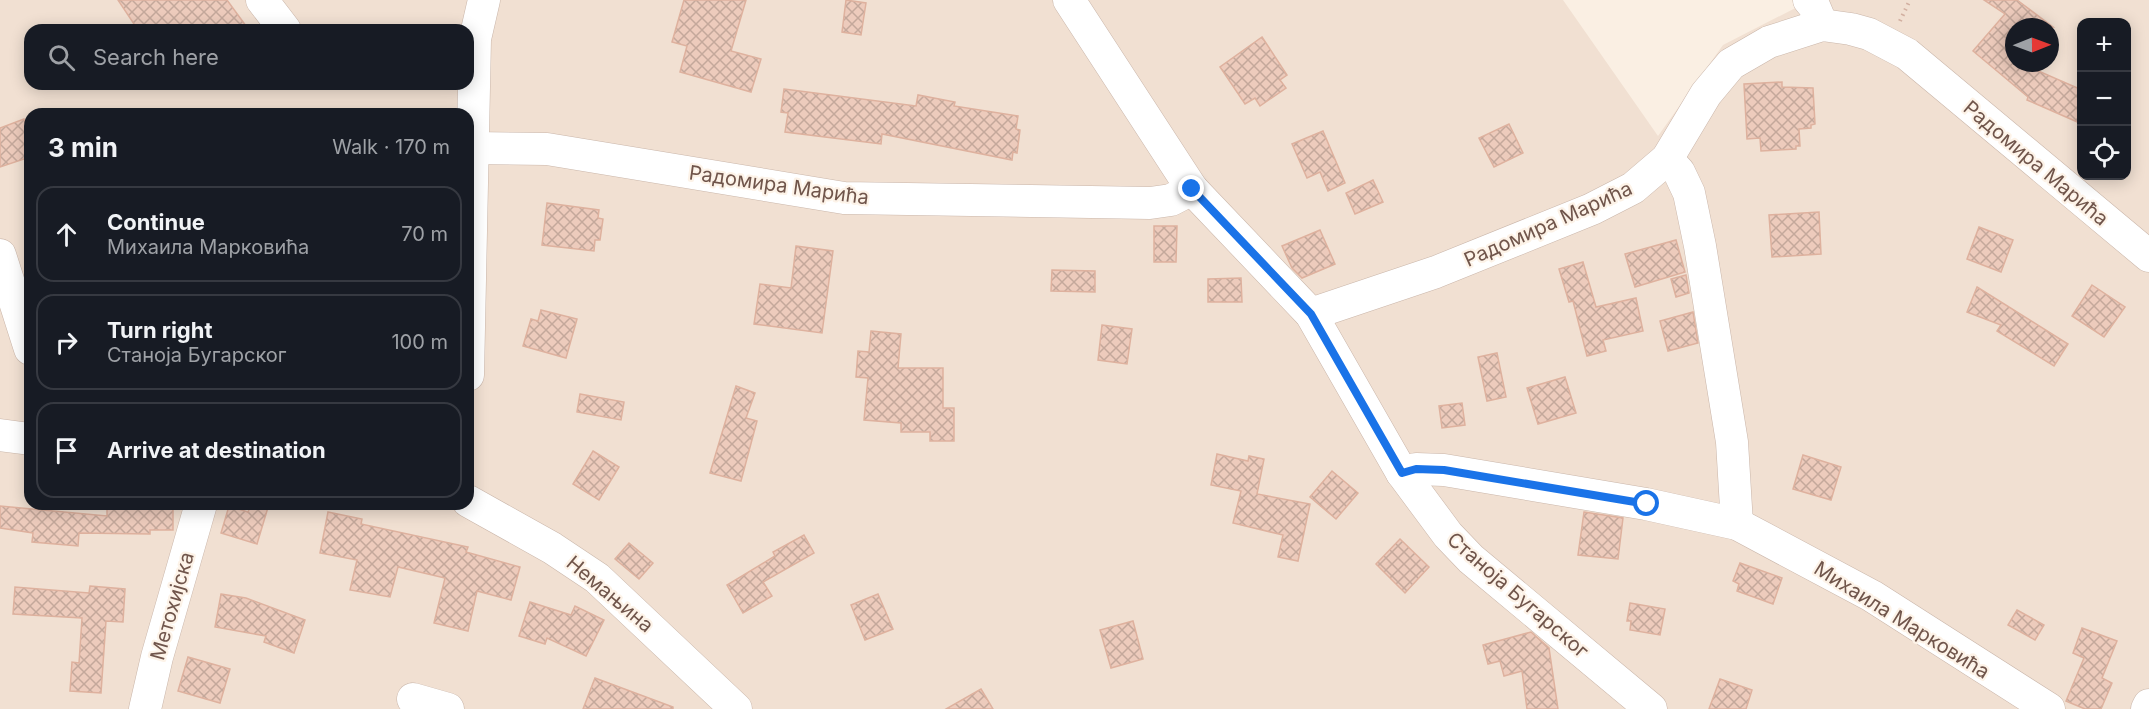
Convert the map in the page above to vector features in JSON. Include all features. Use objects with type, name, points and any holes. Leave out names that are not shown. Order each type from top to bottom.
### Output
[{"type":"street","points":[[262,0],[280,24]]},
{"type":"street","points":[[474,32],[484,0]]},
{"type":"street","name":"Станоја Бугарског","points":[[1069,0],[1192,189],[1311,314],[1402,473],[1448,535],[1471,559],[1651,709]]},
{"type":"street","name":"Радомира Марића","points":[[1311,314],[1436,272],[1592,209],[1633,188],[1667,159],[1706,94],[1731,64],[1816,13],[1851,29],[1869,34],[1907,54],[2056,181],[2149,256]]},
{"type":"street","points":[[472,90],[472,108]]},
{"type":"street","name":"Радомира Марића","points":[[474,148],[547,149],[844,198],[1150,203],[1172,200],[1192,189]]},
{"type":"street","points":[[1667,159],[1679,172],[1687,188],[1700,246],[1732,442],[1737,524]]},
{"type":"street","points":[[0,255],[24,330]]},
{"type":"street","points":[[0,435],[24,438]]},
{"type":"street","name":"Михаила Марковића","points":[[1402,473],[1416,469],[1444,470],[1647,504],[1737,524],[1872,596],[2049,709]]},
{"type":"street","name":"Немањина","points":[[474,504],[552,548],[597,578],[736,709]]},
{"type":"street","name":"Метохијска","points":[[145,709],[157,657],[199,510]]},
{"type":"street","points":[[413,699],[448,709]]},
{"type":"street","points":[[2147,709],[2149,705]]},
{"type":"shaded area","points":[[0,0],[1563,0],[1658,136],[1723,45],[1811,0],[2149,0],[2149,709],[0,709]]},
{"type":"building","points":[[118,0],[227,0],[245,24],[134,24]]},
{"type":"building","points":[[684,0],[746,0],[731,51],[761,59],[751,92],[680,72],[687,46],[672,42]]},
{"type":"building","points":[[846,0],[866,3],[861,35],[842,32]]},
{"type":"building","points":[[1984,0],[2017,0],[2041,18],[2005,18],[2005,72],[2041,72],[2077,88],[2077,122],[2027,100],[2028,97],[1973,51],[2005,14]]},
{"type":"building","points":[[1262,37],[1287,75],[1280,80],[1286,88],[1260,106],[1255,98],[1245,104],[1220,67]]},
{"type":"building","points":[[1782,82],[1782,87],[1813,88],[1815,124],[1811,125],[1811,128],[1799,129],[1800,146],[1796,146],[1796,149],[1761,151],[1760,138],[1747,139],[1744,84]]},
{"type":"building","points":[[784,89],[916,106],[918,95],[955,102],[954,106],[1018,116],[1016,129],[1020,130],[1017,153],[1013,152],[1012,160],[882,134],[881,144],[785,132],[788,113],[781,112]]},
{"type":"building","points":[[24,119],[24,159],[0,167],[0,128]]},
{"type":"building","points":[[1509,124],[1523,153],[1494,167],[1479,138]]},
{"type":"building","points":[[1323,131],[1345,183],[1328,191],[1320,172],[1307,178],[1292,144]]},
{"type":"building","points":[[1373,180],[1383,202],[1355,214],[1346,193]]},
{"type":"building","points":[[547,203],[599,210],[598,218],[603,219],[600,240],[595,240],[594,251],[542,245]]},
{"type":"building","points":[[1819,212],[1821,254],[1772,257],[1769,215]]},
{"type":"building","points":[[1154,226],[1177,226],[1176,262],[1154,262]]},
{"type":"building","points":[[1979,227],[2013,240],[2001,272],[1967,259]]},
{"type":"building","points":[[1320,230],[1335,264],[1302,278],[1292,268],[1282,246]]},
{"type":"building","points":[[1676,240],[1685,272],[1635,287],[1625,254]]},
{"type":"building","points":[[796,246],[833,251],[822,333],[754,324],[760,284],[791,288]]},
{"type":"building","points":[[1583,262],[1596,307],[1636,298],[1643,331],[1603,340],[1606,351],[1587,356],[1573,301],[1569,302],[1559,269]]},
{"type":"building","points":[[1052,270],[1095,271],[1095,292],[1051,291]]},
{"type":"building","points":[[1686,275],[1689,293],[1676,297],[1671,279]]},
{"type":"building","points":[[1241,278],[1242,302],[1208,302],[1208,279]]},
{"type":"building","points":[[2092,285],[2125,307],[2104,337],[2072,316]]},
{"type":"building","points":[[1977,287],[2068,344],[2054,366],[1997,331],[2001,325],[1967,312]]},
{"type":"building","points":[[541,310],[577,319],[566,358],[523,346],[531,319],[538,321]]},
{"type":"building","points":[[1693,312],[1698,343],[1668,351],[1660,321]]},
{"type":"building","points":[[1102,325],[1132,329],[1127,364],[1098,360]]},
{"type":"building","points":[[871,331],[901,334],[898,368],[943,368],[943,408],[954,408],[954,441],[930,441],[930,432],[901,432],[901,423],[864,420],[868,378],[856,377],[858,351],[869,352]]},
{"type":"building","points":[[1497,353],[1506,397],[1487,401],[1478,357]]},
{"type":"building","points":[[1565,377],[1576,413],[1538,424],[1527,388]]},
{"type":"building","points":[[736,386],[755,393],[746,418],[757,421],[741,481],[710,473]]},
{"type":"building","points":[[580,394],[624,402],[621,420],[577,412]]},
{"type":"building","points":[[1462,403],[1465,425],[1442,428],[1439,406]]},
{"type":"building","points":[[593,451],[619,467],[599,500],[573,484]]},
{"type":"building","points":[[1217,454],[1248,461],[1249,456],[1264,459],[1257,494],[1310,504],[1298,561],[1278,557],[1283,535],[1233,523],[1241,491],[1211,485]]},
{"type":"building","points":[[1803,455],[1841,467],[1831,500],[1793,489]]},
{"type":"building","points":[[1332,471],[1358,493],[1336,519],[1310,497]]},
{"type":"building","points":[[0,506],[107,516],[107,510],[173,510],[173,530],[150,530],[150,534],[79,533],[78,546],[32,542],[33,533],[0,528]]},
{"type":"building","points":[[228,510],[248,512],[249,510],[267,510],[257,544],[221,533]]},
{"type":"building","points":[[328,512],[362,519],[361,524],[468,547],[466,552],[520,567],[511,600],[477,591],[468,631],[434,623],[445,578],[398,567],[390,597],[350,590],[357,560],[320,553]]},
{"type":"building","points":[[1584,512],[1623,518],[1618,559],[1578,555]]},
{"type":"building","points":[[804,535],[814,553],[763,582],[772,596],[743,613],[727,585],[775,556],[773,552]]},
{"type":"building","points":[[1400,539],[1429,567],[1405,593],[1376,564]]},
{"type":"building","points":[[629,543],[653,563],[639,579],[615,559]]},
{"type":"building","points":[[1740,563],[1782,578],[1773,604],[1737,591],[1739,584],[1733,581]]},
{"type":"building","points":[[90,586],[125,589],[123,622],[106,621],[101,693],[70,691],[72,662],[79,663],[82,618],[13,614],[15,587],[89,593]]},
{"type":"building","points":[[221,594],[246,598],[305,620],[294,653],[264,642],[266,636],[215,627]]},
{"type":"building","points":[[878,594],[893,629],[865,640],[851,605]]},
{"type":"building","points":[[530,602],[571,615],[575,606],[604,620],[586,656],[547,638],[545,644],[519,636]]},
{"type":"building","points":[[1630,603],[1665,609],[1660,635],[1630,630],[1631,621],[1627,621]]},
{"type":"building","points":[[2017,610],[2044,625],[2035,640],[2008,625]]},
{"type":"building","points":[[1133,621],[1143,659],[1111,668],[1100,630]]},
{"type":"building","points":[[2082,628],[2117,641],[2102,678],[2112,683],[2101,709],[2085,709],[2066,701],[2084,658],[2073,653]]},
{"type":"building","points":[[1531,632],[1549,648],[1558,709],[1527,709],[1522,671],[1504,676],[1500,661],[1488,664],[1483,645]]},
{"type":"building","points":[[188,657],[230,669],[220,703],[178,691]]},
{"type":"building","points":[[595,678],[673,707],[673,709],[583,709]]},
{"type":"building","points":[[1720,679],[1752,690],[1746,709],[1709,709]]},
{"type":"building","points":[[981,689],[993,709],[946,709]]},
{"type":"route","points":[[1192,189],[1311,314],[1402,473],[1416,469],[1444,470],[1647,504]]}]
